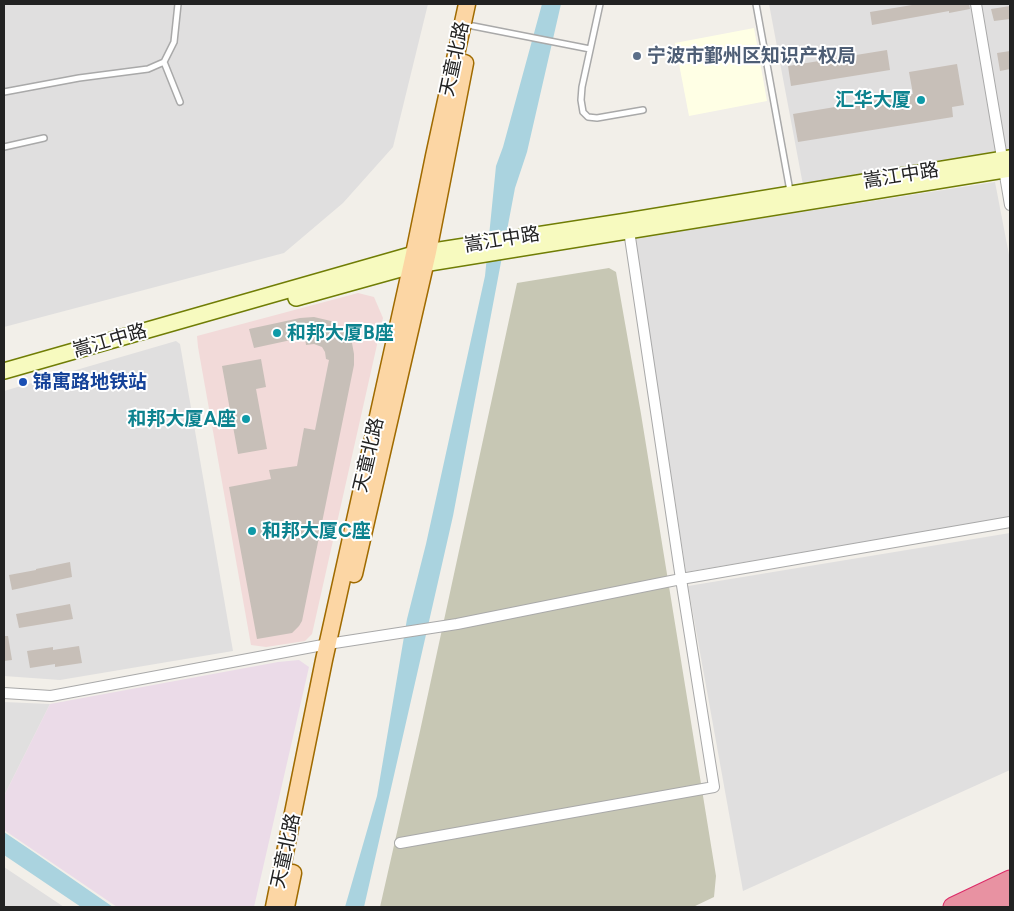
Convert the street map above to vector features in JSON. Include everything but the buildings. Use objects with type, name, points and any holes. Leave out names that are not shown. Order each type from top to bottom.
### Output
[{"type":"highway","points":[[953,907],[1010,880]]},
{"type":"highway","points":[[987,907],[1010,897]]},
{"type":"main road","name":"天童北路","points":[[274,907],[307,773],[420,259],[436,146],[467,4]]},
{"type":"main road","points":[[420,259],[478,4]]},
{"type":"main road","name":"嵩江中路","points":[[4,371],[472,245],[539,234],[628,226],[791,194],[1007,164]]},
{"type":"main road","name":"嵩江中路","points":[[4,380],[420,259],[1007,164]]},
{"type":"main road","name":"天童北路","points":[[286,907],[307,773]]},
{"type":"street","points":[[976,4],[1007,164],[1010,205]]},
{"type":"street","points":[[400,843],[714,787],[628,226]]},
{"type":"street","points":[[4,693],[51,696],[334,648],[681,579],[1010,522]]},
{"type":"lane","points":[[4,92],[79,78],[148,69],[164,62],[174,42],[178,4]]},
{"type":"lane","points":[[600,4],[582,87],[581,100],[583,112],[588,117],[597,118],[643,110]]},
{"type":"lane","points":[[756,4],[791,194]]},
{"type":"lane","points":[[473,26],[590,49]]},
{"type":"lane","points":[[164,62],[180,102]]},
{"type":"lane","points":[[4,146],[44,138]]},
{"type":"shaded area","points":[[4,4],[428,4],[393,147],[343,203],[284,253],[4,327]]},
{"type":"shaded area","points":[[769,4],[1010,4],[1010,150],[803,185]]},
{"type":"shaded area","points":[[754,28],[767,101],[689,116],[675,43]]},
{"type":"shaded area","points":[[995,182],[1010,260],[1010,517],[686,572],[635,238]]},
{"type":"shaded area","points":[[609,268],[616,272],[641,414],[716,876],[714,897],[693,907],[380,907],[517,283]]},
{"type":"shaded area","points":[[358,293],[374,297],[383,318],[312,634],[305,641],[266,647],[251,645],[197,336]]},
{"type":"shaded area","points":[[176,341],[180,344],[233,651],[60,680],[4,676],[4,391]]},
{"type":"shaded area","points":[[1010,533],[1010,770],[743,891],[688,586]]},
{"type":"shaded area","points":[[299,660],[309,667],[254,907],[117,907],[4,830],[4,796],[50,704],[278,662]]},
{"type":"shaded area","points":[[4,702],[50,704],[4,796]]},
{"type":"shaded area","points":[[4,867],[64,907],[4,907]]},
{"type":"water","points":[[542,4],[561,4],[527,152],[515,188],[453,516],[364,907],[345,907],[377,796],[407,619],[426,544],[485,276],[496,166],[503,147]]},
{"type":"water","points":[[4,832],[113,907],[81,907],[4,855]]},
{"type":"place","name":"宁波市鄞州区知识产权局","points":[[637,56]]},
{"type":"place","name":"汇华大厦","points":[[921,100]]},
{"type":"place","name":"和邦大厦B座","points":[[277,333]]},
{"type":"place","name":"锦寓路地铁站","points":[[23,382]]},
{"type":"place","name":"和邦大厦A座","points":[[246,419]]},
{"type":"place","name":"和邦大厦C座","points":[[252,531]]}]
